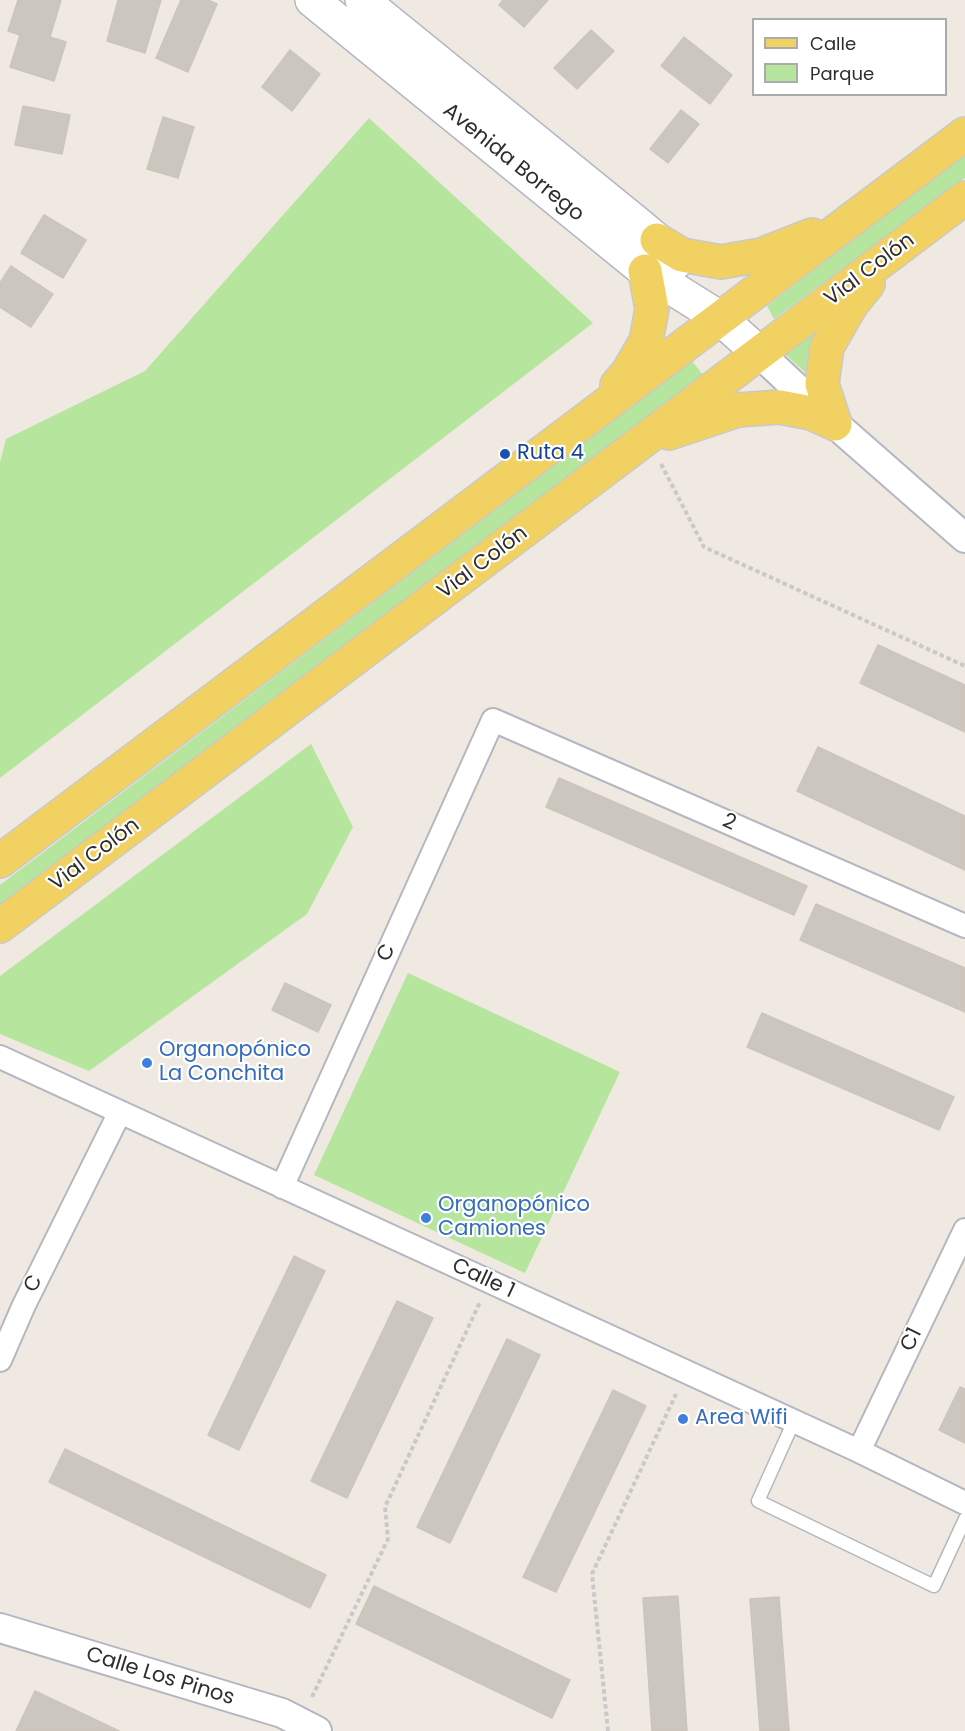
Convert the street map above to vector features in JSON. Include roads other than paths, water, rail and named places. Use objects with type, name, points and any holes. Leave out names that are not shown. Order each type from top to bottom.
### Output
[{"type":"main road","name":"Avenida Borrego","points":[[312,0],[645,271],[720,318]]},
{"type":"main road","name":"Avenida Borrego","points":[[362,0],[657,240],[720,318],[759,353]]},
{"type":"main road","points":[[0,861],[965,134]]},
{"type":"main road","name":"Vial Colón","points":[[1,926],[650,449],[759,353],[965,198]]},
{"type":"main road","points":[[657,240],[682,255],[721,262],[761,255],[852,218]]},
{"type":"main road","points":[[835,424],[822,384],[827,347],[851,305],[891,254]]},
{"type":"main road","points":[[589,418],[628,372],[646,341],[652,309],[645,271]]},
{"type":"main road","points":[[650,449],[738,410],[780,407],[811,413],[835,424]]},
{"type":"street","name":"Avenida Borrego","points":[[759,353],[835,424],[965,538]]},
{"type":"street","name":"2","points":[[493,720],[965,926]]},
{"type":"street","name":"C","points":[[282,1186],[493,720]]},
{"type":"street","name":"Calle 1","points":[[0,1057],[859,1451],[965,1503]]},
{"type":"street","name":"C","points":[[0,1360],[24,1305],[120,1112]]},
{"type":"street","name":"C1","points":[[859,1451],[965,1230]]},
{"type":"street","name":"Calle Los Pinos","points":[[0,1628],[282,1713],[309,1727]]},
{"type":"lane","points":[[794,1421],[758,1501],[934,1586],[965,1519]]},
{"type":"place","name":"Ruta 4","points":[[505,454]]},
{"type":"place","name":"Organopónico La Conchita","points":[[147,1063]]},
{"type":"place","name":"Organopónico Camiones","points":[[426,1218]]},
{"type":"place","name":"Area Wifi","points":[[683,1419]]}]
